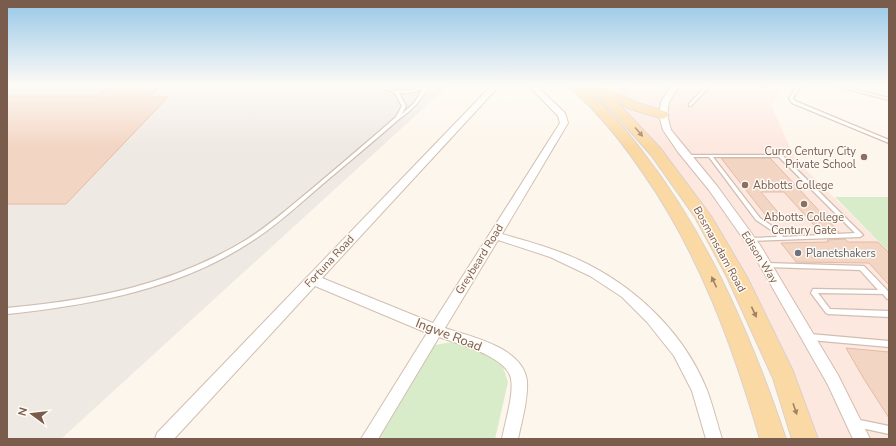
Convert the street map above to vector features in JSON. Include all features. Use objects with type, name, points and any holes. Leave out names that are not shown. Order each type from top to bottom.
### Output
[{"type":"main road","name":"Bosmansdam Road","points":[[597,106],[636,152],[678,215],[710,273],[729,313],[756,383],[773,439]]},
{"type":"main road","name":"Bosmansdam Road","points":[[614,106],[656,152],[703,216],[737,277],[785,378],[805,439]]},
{"type":"main road","points":[[643,106],[664,111]]},
{"type":"street","name":"Fortuna Road","points":[[163,439],[476,106]]},
{"type":"street","name":"Greybeard Road","points":[[369,439],[564,123],[562,115],[553,106]]},
{"type":"street","points":[[664,111],[665,106]]},
{"type":"street","name":"Edison Way","points":[[664,111],[668,130],[686,156],[713,188],[767,266],[833,380],[862,439]]},
{"type":"street","points":[[494,235],[554,254],[594,273],[627,294],[652,318],[679,352],[699,390],[714,439]]},
{"type":"street","name":"Ingwe Road","points":[[312,279],[435,330],[498,353],[516,370],[519,379],[519,392],[510,439]]},
{"type":"lane","points":[[398,118],[404,106]]},
{"type":"lane","points":[[7,311],[45,308],[144,288],[180,276],[215,260],[248,241],[273,224],[413,106]]},
{"type":"lane","points":[[802,106],[888,141]]},
{"type":"lane","points":[[686,156],[776,155],[784,158],[860,235],[750,240]]},
{"type":"lane","points":[[710,156],[758,219],[776,231],[781,238]]},
{"type":"lane","points":[[767,266],[860,268],[866,271],[887,295]]},
{"type":"lane","points":[[887,295],[814,293],[828,310],[889,314]]},
{"type":"lane","points":[[808,337],[889,344]]},
{"type":"lane","points":[[855,423],[889,430]]},
{"type":"shaded area","points":[[7,106],[426,106],[61,439],[7,439]]},
{"type":"shaded area","points":[[608,106],[771,106],[795,159],[889,252],[889,439],[807,439],[745,278],[673,181]]},
{"type":"green space","points":[[835,197],[889,197],[889,252]]},
{"type":"green space","points":[[452,342],[493,356],[503,367],[508,382],[495,439],[379,439],[435,345]]},
{"type":"building","points":[[7,106],[160,106],[66,204],[7,204]]},
{"type":"building","name":"Abbotts College Century Gate","points":[[721,158],[770,158],[839,232],[821,233],[784,192],[761,192],[782,217],[767,217]]},
{"type":"building","points":[[845,239],[848,242],[878,242],[889,253],[889,285],[869,263],[796,262],[781,243],[829,242],[827,240]]},
{"type":"building","points":[[846,348],[889,352],[889,418],[864,379]]},
{"type":"place","name":"Curro Century City Private School","points":[[864,157]]},
{"type":"place","name":"Abbotts College","points":[[745,185]]},
{"type":"place","name":"Abbotts College Century Gate","points":[[804,204]]},
{"type":"place","name":"Planetshakers","points":[[798,253]]}]
